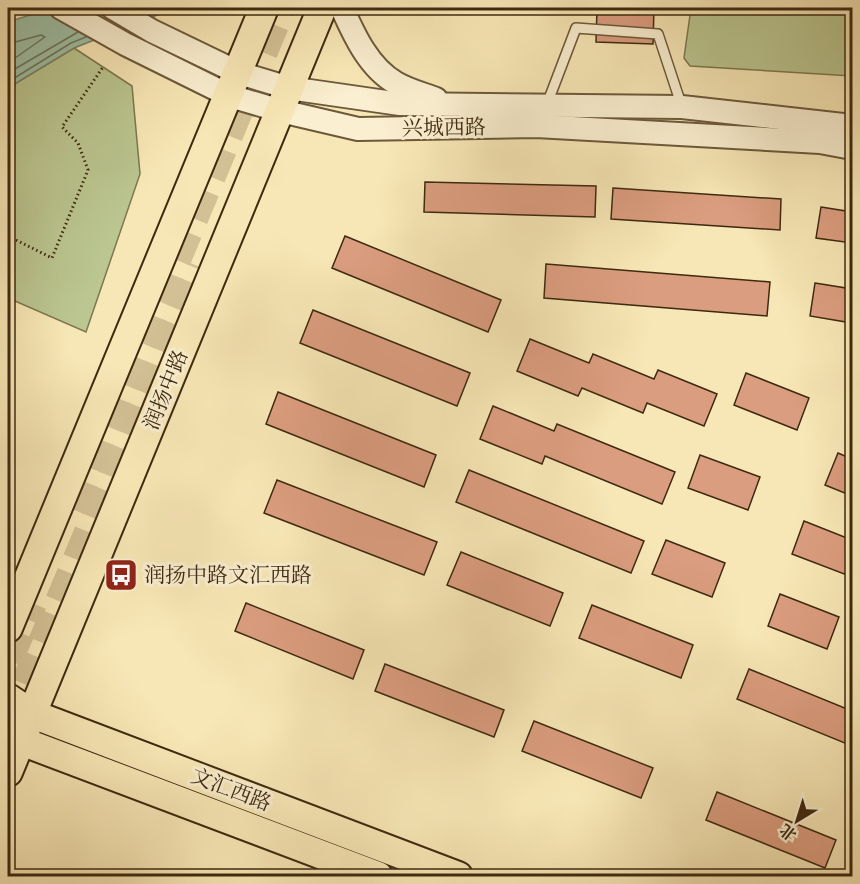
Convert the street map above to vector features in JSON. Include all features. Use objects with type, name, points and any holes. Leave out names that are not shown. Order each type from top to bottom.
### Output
[{"type":"main road","points":[[8,628],[235,84],[264,8]]},
{"type":"main road","name":"润扬中路","points":[[8,772],[14,737],[32,714],[322,8]]},
{"type":"main road","name":"文汇西路","points":[[8,698],[32,714],[458,876]]},
{"type":"main road","name":"文汇西路","points":[[14,737],[378,876]]},
{"type":"street","name":"兴城西路","points":[[61,8],[125,44],[285,100],[358,129],[536,126],[820,142],[852,148]]},
{"type":"street","name":"兴城西路","points":[[113,8],[235,84]]},
{"type":"street","points":[[342,8],[354,36],[373,64],[395,83],[448,104]]},
{"type":"street","name":"兴城西路","points":[[285,100],[400,104],[682,107],[852,126]]},
{"type":"lane","points":[[547,104],[576,28],[658,34],[682,107]]},
{"type":"path","points":[[8,236],[52,258],[88,170],[78,143],[62,126],[103,67]]},
{"type":"shaded area","points":[[691,8],[852,8],[852,76],[690,66],[684,58]]},
{"type":"shaded area","points":[[74,48],[132,86],[140,174],[86,332],[8,298],[8,88]]},
{"type":"water","points":[[52,8],[175,8],[74,48],[8,88],[8,22]]},
{"type":"building","points":[[597,8],[654,8],[653,44],[596,42]]},
{"type":"building","points":[[425,182],[596,186],[595,217],[424,212]]},
{"type":"building","points":[[613,188],[781,199],[780,230],[611,219]]},
{"type":"building","points":[[821,207],[852,212],[852,243],[816,238]]},
{"type":"building","points":[[345,236],[501,300],[488,332],[332,268]]},
{"type":"building","points":[[546,264],[770,282],[767,316],[544,298]]},
{"type":"building","points":[[815,283],[852,289],[852,323],[810,316]]},
{"type":"building","points":[[313,310],[470,373],[457,406],[300,343]]},
{"type":"building","points":[[530,339],[589,363],[593,354],[654,379],[658,370],[717,394],[704,426],[647,403],[643,413],[582,388],[578,396],[517,371]]},
{"type":"building","points":[[746,373],[809,398],[797,430],[734,405]]},
{"type":"building","points":[[278,392],[436,455],[424,487],[266,424]]},
{"type":"building","points":[[493,406],[554,431],[557,424],[675,472],[662,504],[545,456],[542,464],[480,439]]},
{"type":"building","points":[[838,453],[852,459],[852,496],[825,485]]},
{"type":"building","points":[[700,455],[760,477],[748,510],[688,488]]},
{"type":"building","points":[[469,470],[644,541],[631,573],[456,502]]},
{"type":"building","points":[[277,480],[437,542],[424,575],[264,513]]},
{"type":"building","points":[[804,521],[852,540],[852,577],[792,554]]},
{"type":"building","points":[[666,540],[725,563],[712,597],[652,574]]},
{"type":"building","points":[[461,552],[563,593],[550,626],[447,585]]},
{"type":"building","points":[[780,594],[839,617],[827,649],[768,626]]},
{"type":"building","points":[[246,603],[364,650],[353,679],[235,631]]},
{"type":"building","points":[[592,605],[693,645],[681,678],[579,638]]},
{"type":"building","points":[[385,664],[504,710],[494,737],[375,691]]},
{"type":"building","points":[[749,669],[852,711],[852,746],[737,699]]},
{"type":"building","points":[[534,721],[653,768],[641,798],[522,751]]},
{"type":"building","points":[[717,792],[836,840],[825,868],[706,820]]},
{"type":"tunnel","points":[[72,509],[281,8]]},
{"type":"tunnel","points":[[8,726],[200,267]]},
{"type":"tunnel","points":[[8,660],[32,603]]},
{"type":"place","name":"润扬中路文汇西路","points":[[121,575]]}]
